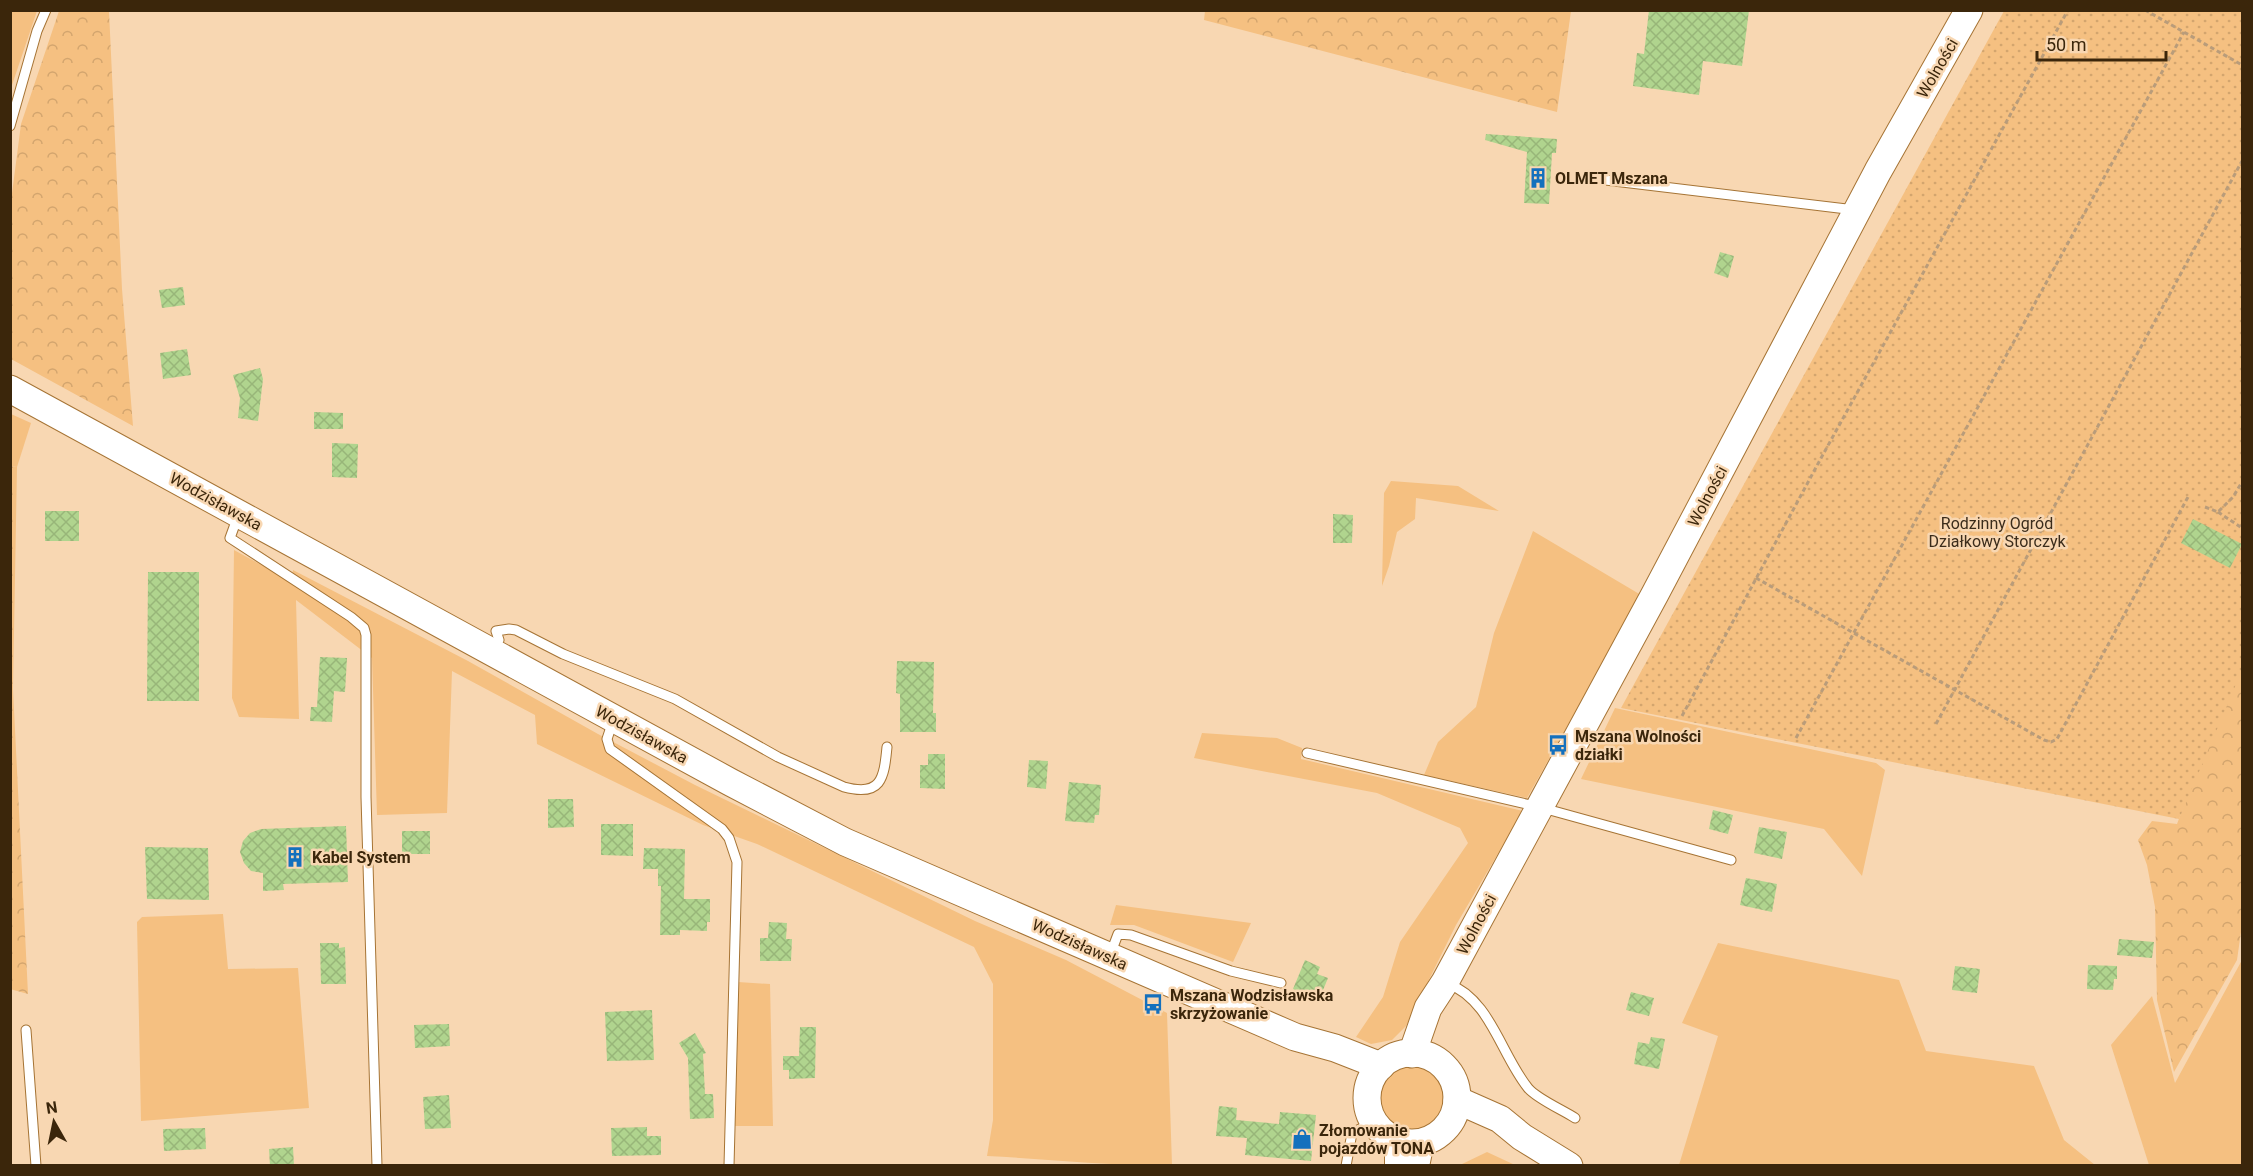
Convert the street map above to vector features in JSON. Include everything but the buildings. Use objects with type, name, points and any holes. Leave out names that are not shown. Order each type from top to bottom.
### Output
[{"type":"main road","name":"Wolności","points":[[1425,1057],[1428,1008],[1445,982],[1655,594],[1857,210],[1969,10]]},
{"type":"main road","name":"Wodzisławska","points":[[10,389],[486,650],[845,842],[1295,1036],[1335,1048],[1381,1066]]},
{"type":"main road","name":"Wodzisławska","points":[[1295,1036],[1328,1063],[1346,1072],[1368,1090]]},
{"type":"main road","points":[[1399,1056],[1425,1057],[1451,1075],[1456,1087],[1455,1113],[1439,1134],[1408,1153],[1374,1122],[1368,1103],[1368,1090],[1381,1066],[1399,1056]]},
{"type":"main road","points":[[1457,1100],[1500,1119],[1522,1137],[1569,1166]]},
{"type":"main road","points":[[1448,1125],[1522,1137]]},
{"type":"lane","points":[[10,126],[37,31],[46,10]]},
{"type":"lane","points":[[1597,179],[1857,210]]},
{"type":"lane","points":[[240,514],[233,525],[230,537],[351,617],[363,628],[366,635],[368,664],[366,797],[377,1166]]},
{"type":"lane","points":[[486,650],[499,640],[496,632],[509,628],[516,630],[563,654],[675,699],[778,757],[844,787],[856,790],[873,788],[880,781],[885,768],[887,747]]},
{"type":"lane","points":[[614,718],[607,740],[610,749],[722,829],[734,848],[736,873],[729,1166]]},
{"type":"lane","points":[[1307,753],[1539,807],[1731,860]]},
{"type":"lane","points":[[1110,958],[1118,934],[1131,935],[1231,971],[1281,982]]},
{"type":"lane","points":[[1445,982],[1462,989],[1479,1006],[1529,1089],[1575,1118]]},
{"type":"lane","points":[[26,1030],[36,1166]]},
{"type":"lane","points":[[1346,1166],[1352,1133],[1374,1122]]},
{"type":"path","points":[[1682,716],[2068,10]]},
{"type":"path","points":[[2145,10],[2242,64]]},
{"type":"path","points":[[1796,738],[2184,32]]},
{"type":"path","points":[[1936,724],[2242,161]]},
{"type":"path","points":[[2218,512],[2233,497],[2242,482]]},
{"type":"path","points":[[1756,578],[2043,740],[2051,741],[2057,739],[2188,497]]},
{"type":"path","points":[[2205,507],[2218,512],[2242,528]]},
{"type":"green space","points":[[1571,10],[1557,112],[1204,20],[1205,11]]},
{"type":"green space","points":[[10,11],[37,11],[11,88]]},
{"type":"green space","points":[[59,11],[109,11],[122,289],[133,426],[11,359],[11,201],[21,124]]},
{"type":"green space","name":"Rodzinny Ogród Działkowy Storczyk","points":[[2004,11],[2242,11],[2242,670],[2179,819],[1621,708]]},
{"type":"green space","points":[[11,414],[31,423],[17,467],[11,466]]},
{"type":"green space","points":[[10,466],[17,467],[13,689],[28,994],[10,989]]},
{"type":"green space","points":[[1391,481],[1458,486],[1499,511],[1416,498],[1415,519],[1397,532],[1382,586],[1384,493]]},
{"type":"green space","points":[[1533,531],[1641,595],[1527,798],[1424,775],[1438,742],[1476,707],[1494,633]]},
{"type":"green space","points":[[234,550],[291,581],[293,570],[468,661],[695,785],[975,921],[1066,960],[1167,1013],[1172,1165],[987,1156],[993,1120],[993,984],[974,947],[757,844],[703,825],[537,744],[535,715],[452,671],[447,813],[377,815],[372,658],[296,600],[299,719],[239,717],[232,698]]},
{"type":"green space","points":[[2242,651],[2242,925],[2237,960],[2174,1072],[2157,1000],[2155,907],[2147,865],[2138,840],[2152,821],[2177,824]]},
{"type":"green space","points":[[1615,708],[1876,763],[1885,770],[1862,876],[1824,829],[1581,779]]},
{"type":"green space","points":[[1202,733],[1277,738],[1302,748],[1301,759],[1523,811],[1456,925],[1406,1026],[1392,1040],[1371,1044],[1356,1037],[1383,997],[1400,942],[1468,843],[1460,828],[1377,793],[1194,758]]},
{"type":"green space","points":[[1116,905],[1251,923],[1233,962],[1134,925],[1110,925]]},
{"type":"green space","points":[[223,914],[228,969],[298,968],[309,1108],[141,1121],[137,922],[142,917]]},
{"type":"green space","points":[[1718,943],[1899,980],[1926,1051],[2034,1066],[2064,1140],[2095,1165],[1679,1165],[1718,1036],[1682,1023]]},
{"type":"green space","points":[[2242,960],[2242,1165],[2149,1165],[2111,1045],[2152,996],[2175,1083]]},
{"type":"green space","points":[[738,982],[770,984],[773,1126],[735,1126]]},
{"type":"green space","points":[[1413,1066],[1426,1069],[1436,1076],[1443,1086],[1446,1099],[1443,1112],[1436,1122],[1426,1129],[1413,1132],[1400,1129],[1390,1122],[1383,1112],[1380,1099],[1383,1086],[1390,1076],[1400,1069]]},
{"type":"green space","points":[[1487,1152],[1515,1165],[1460,1165]]},
{"type":"place","name":"OLMET Mszana","points":[[1538,178]]},
{"type":"place","name":"Mszana Wolności działki","points":[[1558,745]]},
{"type":"place","name":"Kabel System","points":[[295,857]]},
{"type":"place","name":"Mszana Wodzisławska skrzyżowanie","points":[[1153,1004]]},
{"type":"place","name":"Złomowanie pojazdów TONA","points":[[1302,1139]]}]
